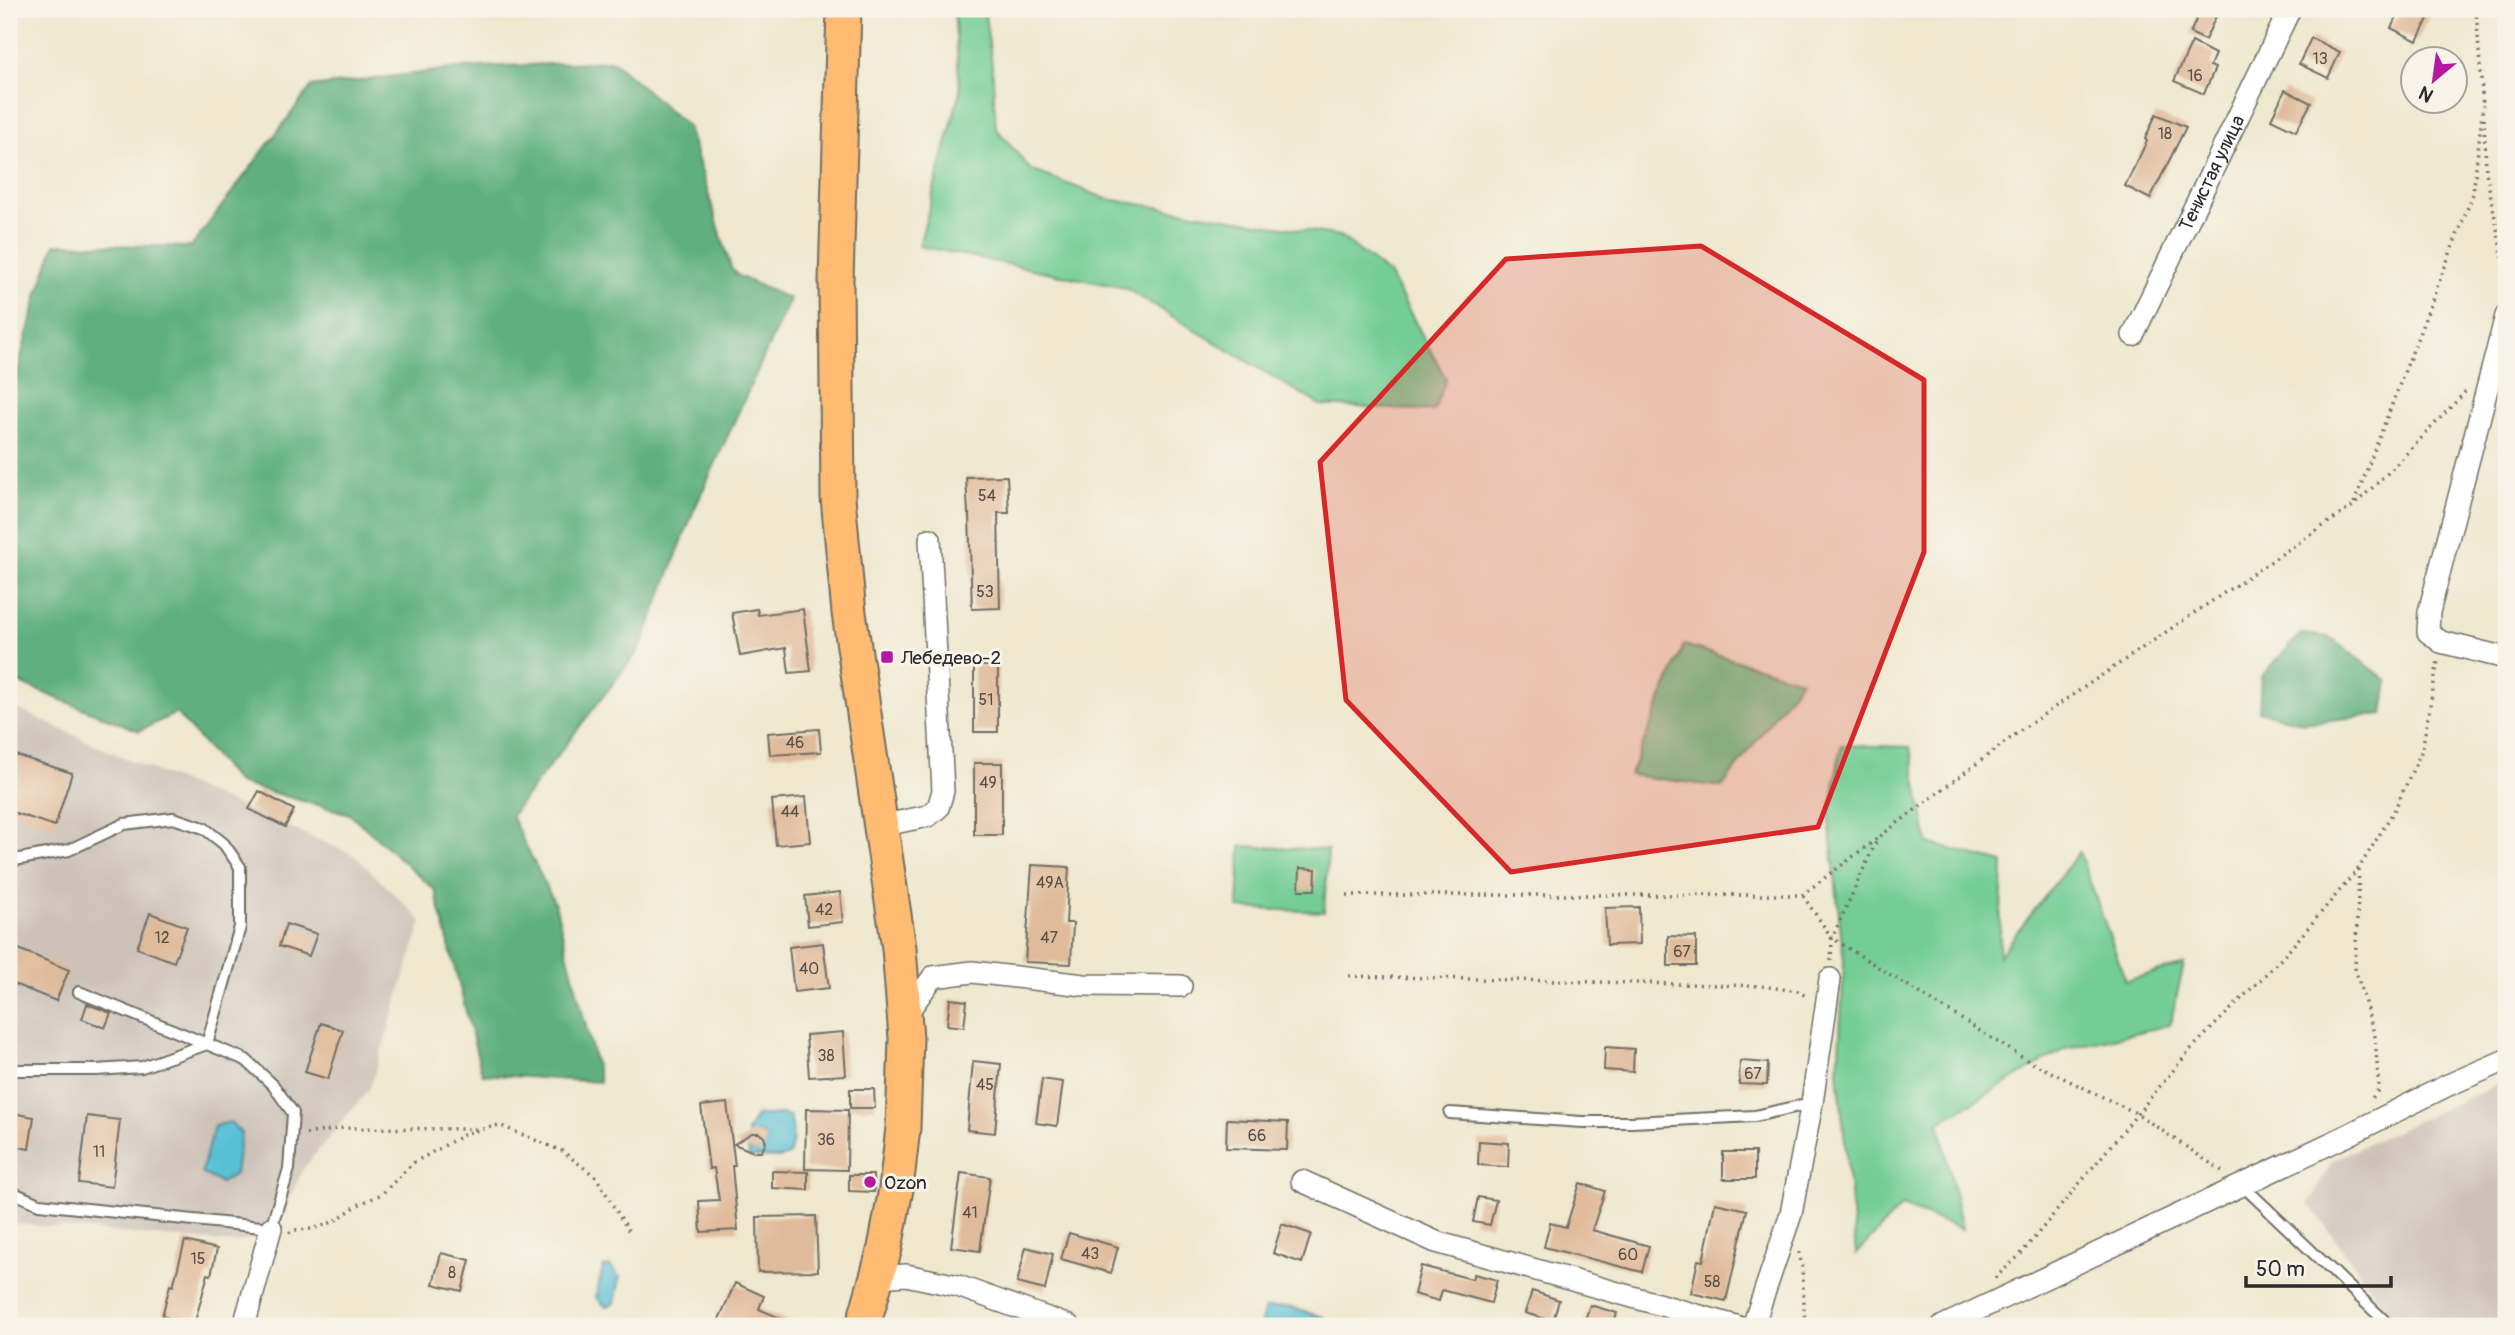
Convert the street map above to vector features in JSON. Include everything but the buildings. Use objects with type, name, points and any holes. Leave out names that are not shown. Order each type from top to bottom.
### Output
[{"type":"main road","points":[[844,9],[836,280],[837,472],[845,575],[900,948],[906,1068],[902,1139],[893,1208],[878,1277],[863,1326]]},
{"type":"street","name":"Тенистая улица","points":[[2133,335],[2290,9]]},
{"type":"street","points":[[2506,316],[2429,612],[2428,632],[2441,642],[2506,658]]},
{"type":"street","points":[[880,826],[928,816],[938,808],[943,791],[930,540]]},
{"type":"street","points":[[905,1016],[933,977],[972,972],[1084,985],[1181,986]]},
{"type":"street","points":[[1753,1326],[1791,1214],[1812,1103],[1830,979]]},
{"type":"street","points":[[1943,1326],[2344,1137],[2446,1086],[2506,1060]]},
{"type":"street","points":[[1302,1181],[1436,1242],[1736,1326]]},
{"type":"street","points":[[244,1326],[269,1238]]},
{"type":"street","points":[[878,1277],[906,1275],[958,1286],[1069,1326]]},
{"type":"lane","points":[[9,861],[69,850],[124,824],[173,818],[204,828],[224,844],[240,867],[240,927],[206,1044]]},
{"type":"lane","points":[[9,1191],[39,1204],[269,1238],[289,1169],[293,1113],[273,1085],[246,1060],[79,992]]},
{"type":"lane","points":[[9,1070],[142,1067],[206,1044]]},
{"type":"lane","points":[[1450,1113],[1582,1122],[1632,1122],[1755,1116],[1812,1103]]},
{"type":"lane","points":[[2241,1185],[2390,1326]]},
{"type":"path","points":[[2476,9],[2486,172],[2506,274]]},
{"type":"path","points":[[2353,506],[2473,194],[2483,105]]},
{"type":"path","points":[[1347,895],[1802,895],[2028,725],[2353,506],[2469,387]]},
{"type":"path","points":[[1991,1282],[2020,1255],[2191,1049],[2284,956],[2359,868],[2394,811],[2422,750],[2441,642]]},
{"type":"path","points":[[1830,979],[1832,938],[1877,840]]},
{"type":"path","points":[[2344,1137],[2379,1089],[2375,1038],[2355,968],[2359,868]]},
{"type":"path","points":[[1802,895],[1832,938],[2028,1061],[2136,1113],[2241,1185]]},
{"type":"path","points":[[1349,976],[1761,986],[1798,991],[1826,1010]]},
{"type":"path","points":[[269,1238],[332,1222],[358,1205],[382,1195],[413,1163],[467,1133],[499,1125],[562,1151],[596,1177],[630,1233]]},
{"type":"path","points":[[291,1142],[310,1132],[344,1128],[482,1129]]},
{"type":"path","points":[[1791,1214],[1802,1266],[1805,1326]]},
{"type":"highlighted area","points":[[1701,246],[1924,380],[1924,552],[1818,827],[1511,872],[1346,700],[1320,462],[1506,259]]},
{"type":"shaded area","points":[[9,705],[111,752],[354,855],[422,921],[370,1088],[302,1170],[276,1231],[235,1243],[9,1223]]},
{"type":"shaded area","points":[[2506,1080],[2506,1326],[2377,1326],[2389,1313],[2309,1203],[2333,1160]]},
{"type":"green space","points":[[954,9],[984,9],[992,64],[996,128],[1031,170],[1107,199],[1340,236],[1389,274],[1446,379],[1434,411],[1320,405],[1125,288],[919,246],[960,92]]},
{"type":"green space","points":[[613,61],[688,127],[731,268],[738,276],[790,299],[694,510],[641,647],[511,816],[555,904],[600,1082],[482,1074],[435,890],[350,814],[238,783],[176,713],[139,731],[9,679],[9,402],[38,293],[55,244],[191,247],[311,87],[459,68]]},
{"type":"green space","points":[[2301,634],[2329,637],[2388,681],[2383,714],[2304,723],[2259,711],[2261,677]]},
{"type":"green space","points":[[1684,645],[1801,680],[1722,787],[1630,775]]},
{"type":"green space","points":[[1841,745],[1910,747],[1928,843],[2003,863],[1999,956],[2079,852],[2126,981],[2184,964],[2170,1025],[2065,1049],[1939,1122],[1962,1229],[1902,1206],[1856,1254],[1838,1071],[1844,962],[1829,818]]},
{"type":"green space","points":[[1241,846],[1328,850],[1324,912],[1238,908]]},
{"type":"water","points":[[756,1116],[790,1116],[792,1141],[789,1155],[779,1158],[749,1157],[748,1149],[760,1151],[766,1143],[762,1134],[755,1132],[749,1136],[747,1132]]},
{"type":"water","points":[[230,1122],[241,1133],[235,1174],[221,1183],[201,1173],[214,1126]]},
{"type":"water","points":[[610,1266],[620,1278],[615,1303],[606,1307],[596,1297],[603,1267]]},
{"type":"water","points":[[1288,1307],[1323,1317],[1329,1323],[1328,1326],[1260,1326],[1265,1308]]},
{"type":"place","name":"Лебедево-2","points":[[887,657]]},
{"type":"place","name":"Ozon","points":[[870,1182]]}]
